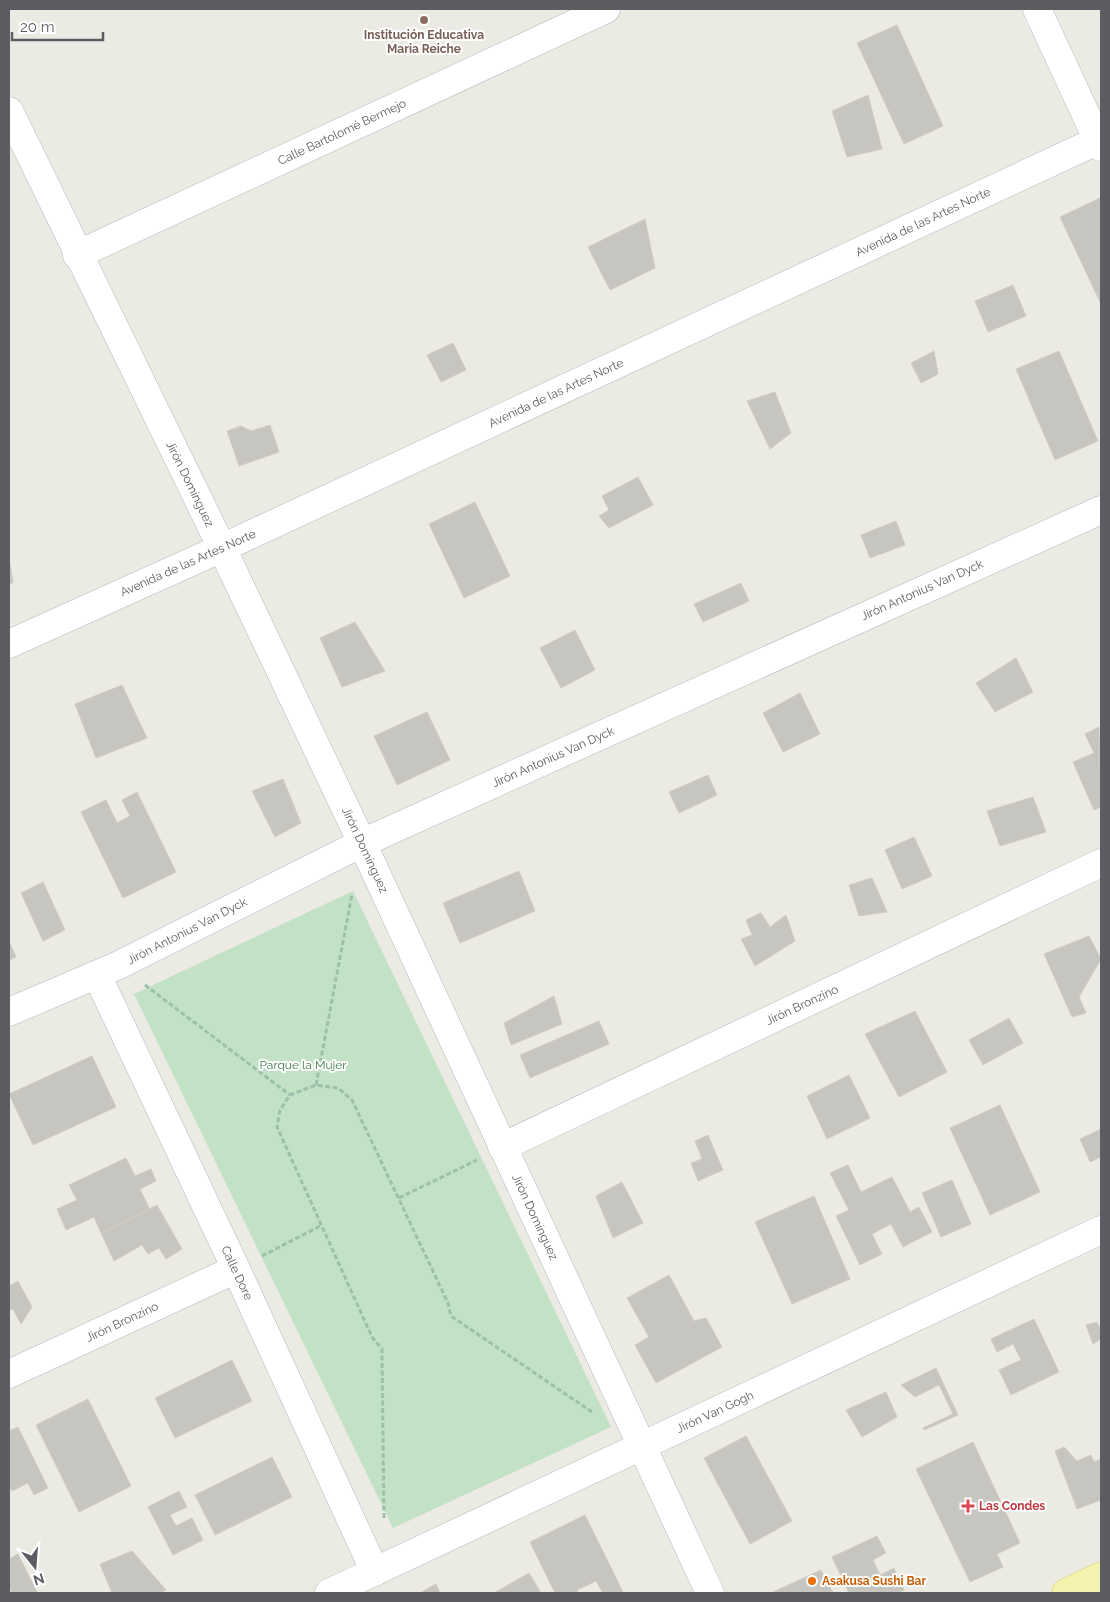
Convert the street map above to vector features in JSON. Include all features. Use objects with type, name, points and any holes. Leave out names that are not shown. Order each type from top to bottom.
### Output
[{"type":"main road","points":[[1066,1593],[1101,1576]]},
{"type":"street","name":"Calle Bartolomé Bermejo","points":[[78,255],[606,9]]},
{"type":"street","points":[[1037,9],[1100,142]]},
{"type":"street","name":"Jirón Domínguez","points":[[9,111],[222,548],[362,843],[710,1593]]},
{"type":"street","name":"Avenida de las Artes Norte","points":[[9,644],[222,548],[1100,142]]},
{"type":"street","name":"Jirón Antonius Van Dyck","points":[[9,1012],[108,970],[362,843],[1101,510]]},
{"type":"street","name":"Jirón Bronzino","points":[[502,1147],[1101,863]]},
{"type":"street","name":"Calle Dore","points":[[108,970],[236,1269],[380,1570]]},
{"type":"street","name":"Jirón Van Gogh","points":[[329,1593],[1101,1230]]},
{"type":"street","name":"Jirón Bronzino","points":[[9,1374],[236,1269]]},
{"type":"path","points":[[316,1084],[352,891]]},
{"type":"path","points":[[108,970],[290,1095]]},
{"type":"path","points":[[380,1570],[382,1350],[372,1337],[277,1127],[280,1110],[290,1095],[316,1084],[338,1088],[352,1100],[448,1303],[450,1316],[595,1414]]},
{"type":"path","points":[[399,1198],[502,1147]]},
{"type":"path","points":[[236,1269],[322,1225]]},
{"type":"green space","name":"Parque la Mujer","points":[[353,891],[611,1427],[393,1528],[134,994]]},
{"type":"building","points":[[897,25],[943,126],[904,144],[857,43]]},
{"type":"building","points":[[868,95],[882,149],[847,157],[832,111]]},
{"type":"building","points":[[1100,198],[1101,200],[1101,304],[1060,217]]},
{"type":"building","points":[[645,219],[655,268],[610,290],[588,247]]},
{"type":"building","points":[[1013,285],[1026,316],[988,332],[975,301]]},
{"type":"building","points":[[453,343],[466,370],[441,382],[427,355]]},
{"type":"building","points":[[934,351],[938,374],[921,383],[911,363]]},
{"type":"building","points":[[1059,351],[1098,441],[1055,460],[1016,369]]},
{"type":"building","points":[[775,392],[791,433],[770,449],[747,401]]},
{"type":"building","points":[[270,425],[279,452],[239,466],[227,431],[241,426],[251,431]]},
{"type":"building","points":[[638,477],[653,505],[609,528],[599,516],[609,510],[602,496]]},
{"type":"building","points":[[475,502],[510,576],[464,598],[429,524]]},
{"type":"building","points":[[896,521],[905,545],[870,558],[861,535]]},
{"type":"building","points":[[9,559],[13,582],[9,585]]},
{"type":"building","points":[[741,583],[749,601],[703,622],[694,604]]},
{"type":"building","points":[[355,622],[385,671],[342,687],[320,638]]},
{"type":"building","points":[[575,630],[595,670],[561,688],[540,648]]},
{"type":"building","points":[[1016,658],[1033,692],[995,712],[976,683]]},
{"type":"building","points":[[122,685],[147,738],[96,758],[75,704]]},
{"type":"building","points":[[800,693],[820,734],[783,752],[763,713]]},
{"type":"building","points":[[427,712],[450,760],[397,785],[374,736]]},
{"type":"building","points":[[1099,727],[1101,807],[1094,810],[1073,762],[1094,753],[1085,734]]},
{"type":"building","points":[[708,775],[717,795],[679,813],[669,792]]},
{"type":"building","points":[[283,779],[301,823],[275,837],[252,791]]},
{"type":"building","points":[[137,792],[176,872],[123,898],[81,812],[106,800],[117,823],[130,816],[122,800]]},
{"type":"building","points":[[1033,797],[1046,832],[1000,846],[987,811]]},
{"type":"building","points":[[914,837],[932,876],[902,889],[885,850]]},
{"type":"building","points":[[519,871],[535,911],[460,943],[443,903]]},
{"type":"building","points":[[872,878],[887,912],[859,916],[849,885]]},
{"type":"building","points":[[43,882],[65,930],[43,941],[21,893]]},
{"type":"building","points":[[761,913],[770,927],[786,915],[795,941],[755,966],[741,939],[752,935],[746,920]]},
{"type":"building","points":[[1089,936],[1101,959],[1079,997],[1086,1013],[1072,1017],[1044,954]]},
{"type":"building","points":[[9,941],[16,957],[9,960]]},
{"type":"building","points":[[554,996],[562,1024],[511,1045],[504,1023]]},
{"type":"building","points":[[915,1011],[947,1072],[899,1097],[865,1034]]},
{"type":"building","points":[[1009,1018],[1023,1043],[983,1065],[969,1040]]},
{"type":"building","points":[[599,1021],[609,1044],[530,1078],[520,1055]]},
{"type":"building","points":[[92,1056],[116,1107],[33,1145],[9,1094]]},
{"type":"building","points":[[849,1075],[870,1118],[827,1139],[807,1096]]},
{"type":"building","points":[[1000,1105],[1040,1192],[990,1215],[950,1128]]},
{"type":"building","points":[[1101,1129],[1101,1157],[1090,1162],[1080,1139]]},
{"type":"building","points":[[708,1135],[723,1170],[698,1181],[691,1163],[702,1159],[695,1141]]},
{"type":"building","points":[[126,1158],[135,1176],[151,1169],[156,1181],[140,1189],[150,1210],[101,1233],[94,1217],[66,1230],[57,1209],[77,1200],[69,1185]]},
{"type":"building","points":[[848,1165],[861,1192],[892,1177],[910,1212],[919,1207],[932,1232],[903,1247],[891,1224],[872,1234],[882,1254],[860,1265],[836,1216],[849,1210],[830,1173]]},
{"type":"building","points":[[952,1180],[971,1224],[941,1237],[922,1193]]},
{"type":"building","points":[[622,1182],[643,1223],[613,1238],[596,1196]]},
{"type":"building","points":[[814,1196],[850,1279],[792,1304],[755,1222]]},
{"type":"building","points":[[157,1205],[182,1249],[166,1259],[159,1248],[148,1254],[142,1245],[114,1261],[101,1233]]},
{"type":"building","points":[[669,1275],[694,1321],[706,1318],[722,1347],[656,1383],[635,1345],[649,1337],[627,1298]]},
{"type":"building","points":[[18,1281],[32,1307],[21,1324],[13,1309],[9,1311],[9,1286]]},
{"type":"building","points":[[1034,1319],[1059,1372],[1011,1395],[999,1370],[1021,1360],[1013,1344],[997,1352],[991,1339]]},
{"type":"building","points":[[1097,1322],[1101,1331],[1101,1339],[1093,1344],[1086,1325]]},
{"type":"building","points":[[232,1360],[252,1401],[175,1438],[155,1398]]},
{"type":"building","points":[[936,1368],[958,1415],[924,1430],[923,1428],[953,1414],[939,1385],[915,1397],[901,1385]]},
{"type":"building","points":[[886,1392],[897,1417],[862,1437],[846,1410]]},
{"type":"building","points":[[88,1399],[131,1486],[79,1512],[36,1425]]},
{"type":"building","points":[[18,1427],[48,1488],[34,1495],[28,1483],[12,1491],[9,1485],[9,1431]]},
{"type":"building","points":[[746,1436],[792,1521],[750,1544],[704,1458]]},
{"type":"building","name":"Las Condes","points":[[973,1442],[1020,1543],[997,1554],[1003,1567],[970,1582],[916,1469]]},
{"type":"building","points":[[1064,1447],[1077,1461],[1091,1455],[1094,1462],[1101,1459],[1101,1500],[1077,1509],[1055,1451]]},
{"type":"building","points":[[272,1457],[292,1497],[215,1535],[195,1495]]},
{"type":"building","points":[[179,1491],[187,1507],[170,1515],[176,1526],[192,1518],[203,1540],[173,1555],[148,1507]]},
{"type":"building","points":[[585,1515],[623,1592],[603,1593],[596,1581],[577,1590],[578,1593],[555,1593],[530,1542]]},
{"type":"building","points":[[877,1536],[886,1553],[873,1560],[880,1575],[894,1568],[904,1590],[897,1593],[849,1593],[832,1557]]},
{"type":"building","points":[[132,1551],[166,1590],[159,1593],[112,1593],[100,1564]]},
{"type":"building","points":[[18,1554],[37,1592],[12,1593],[9,1587],[9,1559]]},
{"type":"building","name":"Asakusa Sushi Bar","points":[[821,1570],[833,1593],[771,1593]]},
{"type":"building","points":[[529,1573],[541,1593],[494,1593]]},
{"type":"building","points":[[436,1584],[440,1593],[420,1593]]},
{"type":"place","name":"Institución Educativa Maria Reiche","points":[[424,20]]},
{"type":"place","name":"Las Condes","points":[[968,1506]]},
{"type":"place","name":"Asakusa Sushi Bar","points":[[812,1581]]}]
